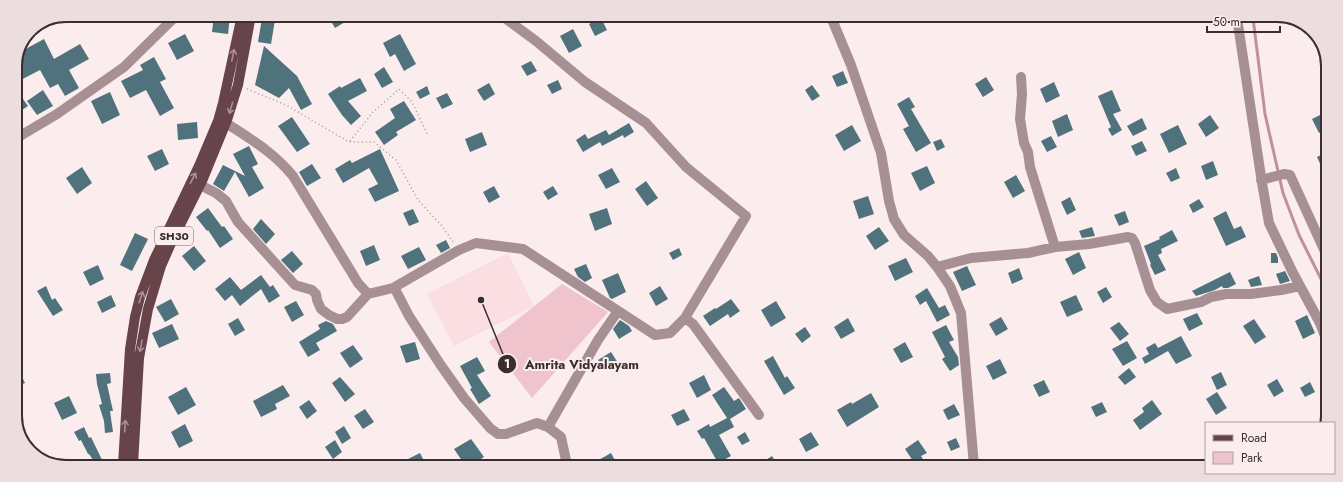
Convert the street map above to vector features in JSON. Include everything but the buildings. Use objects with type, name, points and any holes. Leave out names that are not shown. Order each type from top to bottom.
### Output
[{"type":"main road","points":[[123,460],[130,349],[140,297],[154,260],[199,166],[218,121],[240,22]]},
{"type":"main road","name":"SH30","points":[[133,460],[139,358],[148,309],[166,254],[200,185],[226,123],[238,85],[250,22]]},
{"type":"street","points":[[22,135],[57,114],[124,67],[170,22]]},
{"type":"street","points":[[200,185],[216,193],[226,201],[238,222],[284,275],[295,285],[312,290],[316,294],[321,309],[337,319],[342,320],[347,317],[368,294],[393,288],[459,250],[476,243],[523,249],[655,335],[670,333],[685,318],[746,216],[686,167],[646,123],[585,82],[536,41],[510,22]]},
{"type":"street","points":[[833,22],[848,58],[881,153],[889,201],[894,219],[904,235],[928,256],[937,267],[950,286],[961,313],[973,460]]},
{"type":"street","points":[[1238,22],[1265,179],[1269,223],[1321,326]]},
{"type":"street","points":[[1021,78],[1022,94],[1020,119],[1024,143],[1028,152],[1030,167],[1055,247]]},
{"type":"street","points":[[226,123],[261,145],[280,161],[289,171],[358,283],[368,294]]},
{"type":"street","points":[[1265,179],[1280,175],[1290,175],[1321,243]]},
{"type":"street","points":[[937,267],[971,258],[1028,253],[1055,247],[1089,244],[1128,237],[1132,238],[1139,252],[1150,290],[1157,302],[1166,309],[1201,302],[1211,297],[1226,294],[1258,293],[1300,286]]},
{"type":"street","points":[[393,288],[398,293],[409,316],[440,364],[464,398],[490,428],[498,434],[506,434],[537,423],[548,427],[561,438],[566,460]]},
{"type":"street","points":[[548,427],[598,340],[618,311]]},
{"type":"street","points":[[685,318],[694,324],[758,415]]},
{"type":"path","points":[[238,85],[286,105],[349,142],[374,142],[396,160],[418,200],[441,225],[459,250]]},
{"type":"path","points":[[349,142],[374,112],[399,89],[412,102],[428,136]]},
{"type":"shaded area","points":[[508,253],[534,306],[454,346],[427,294]]},
{"type":"green space","points":[[562,284],[608,312],[532,398],[489,342]]},
{"type":"waterway","points":[[1254,22],[1265,114],[1283,193],[1299,235],[1321,279]]},
{"type":"place","name":"Amrita Vidyalayam","points":[[481,300]]}]
